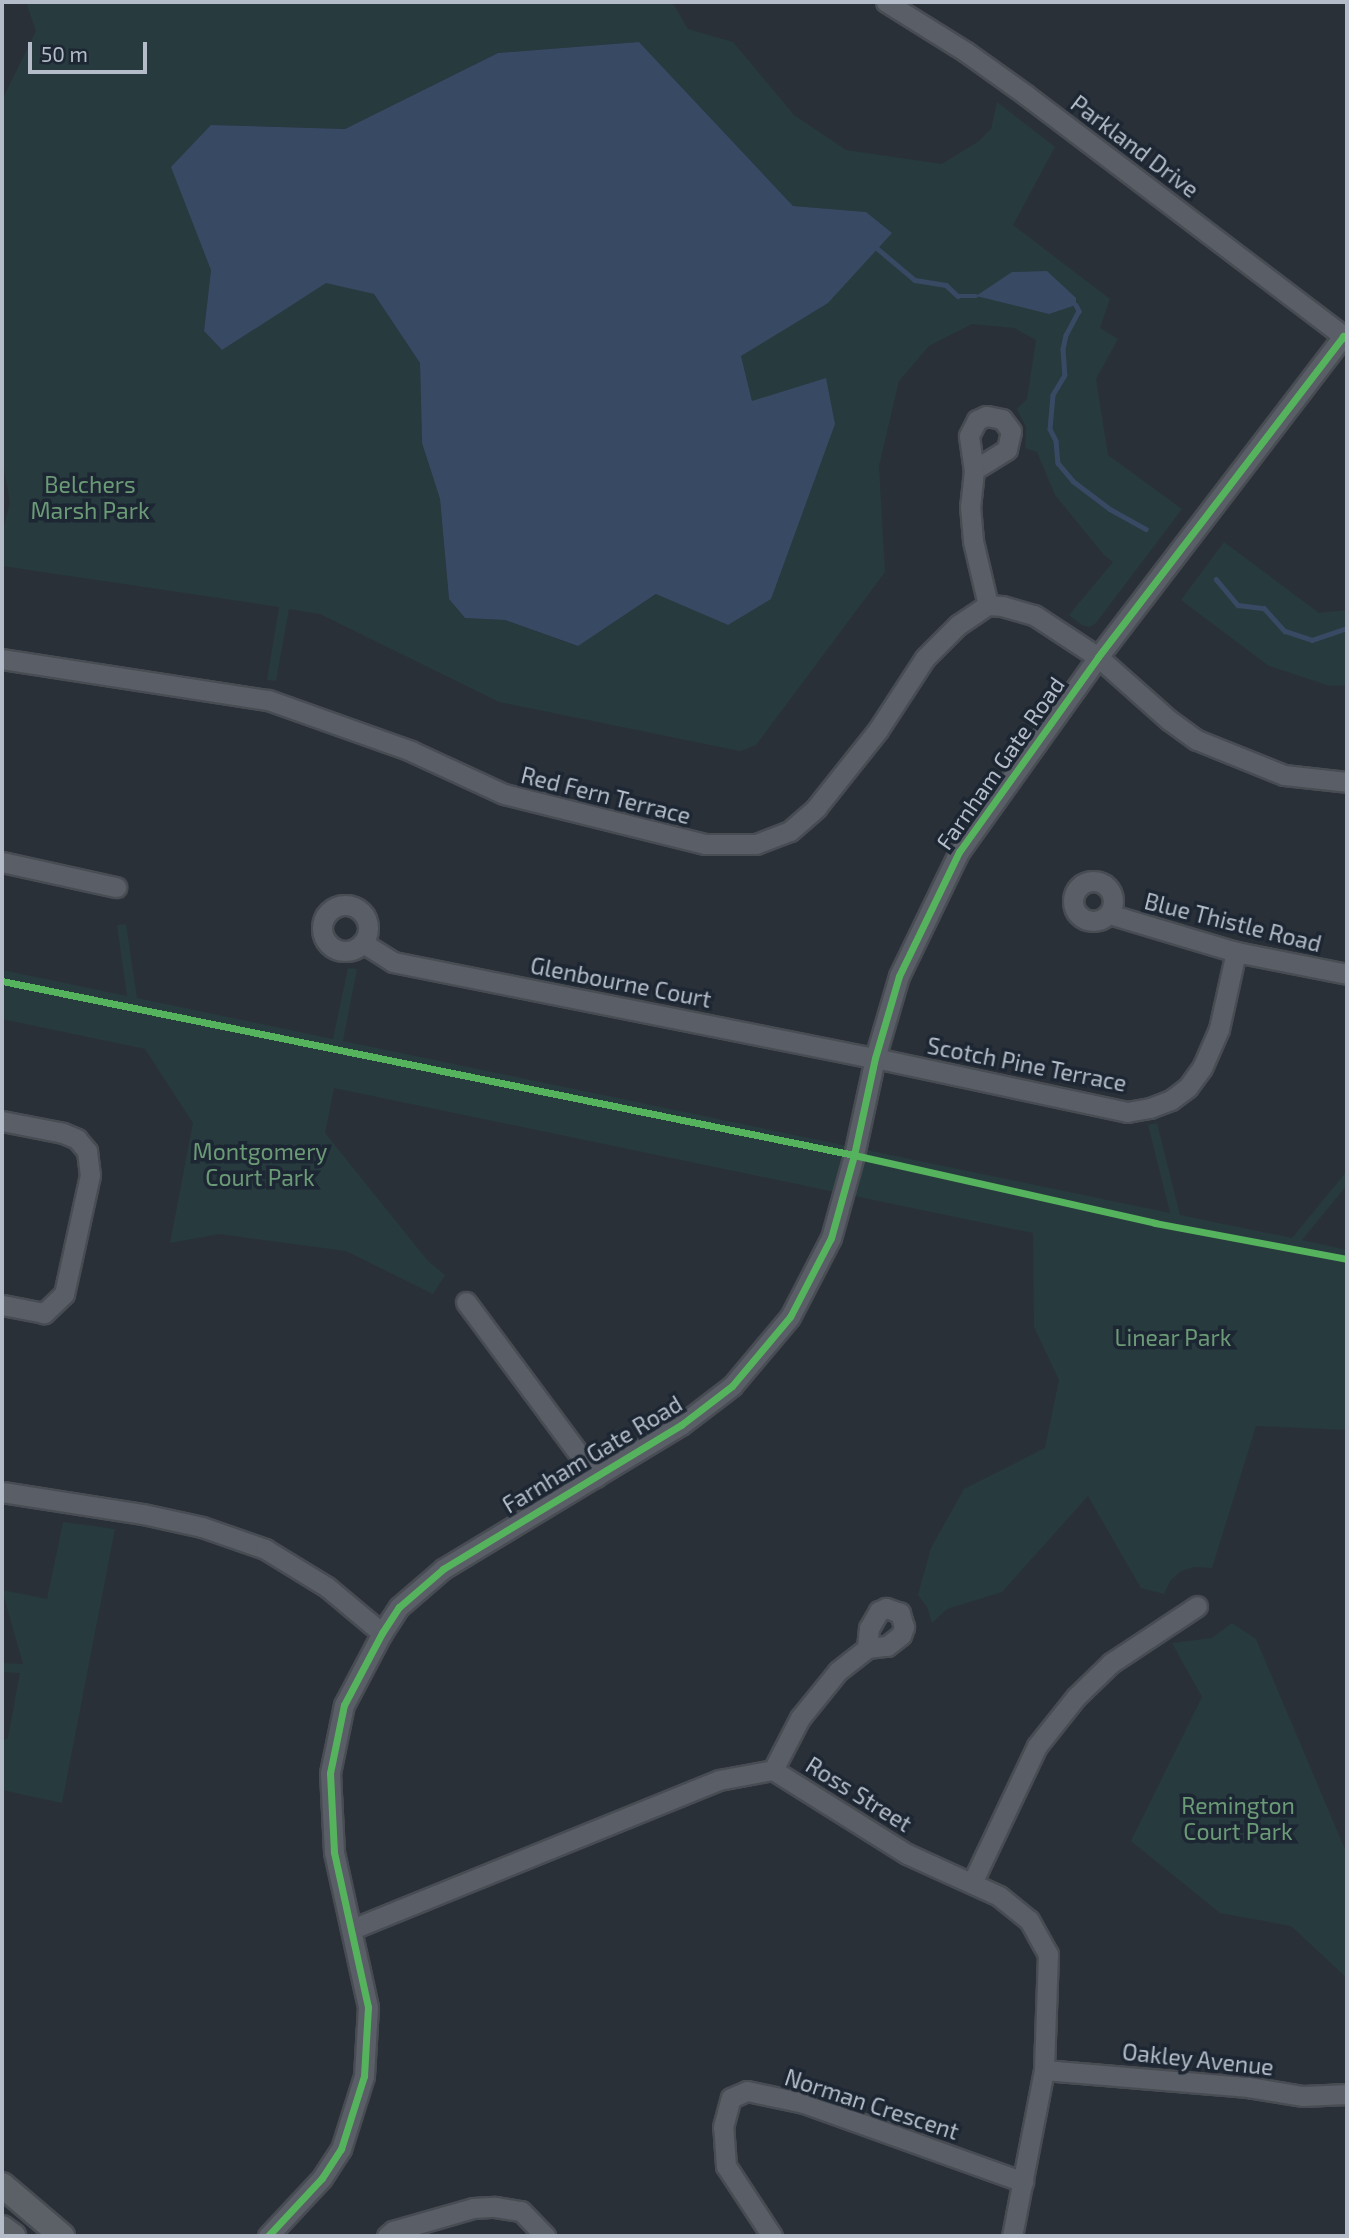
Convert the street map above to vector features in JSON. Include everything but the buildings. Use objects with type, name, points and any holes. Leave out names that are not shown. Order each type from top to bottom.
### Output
[{"type":"main road","points":[[2,2186],[62,2236]]},
{"type":"main road","points":[[2,2228],[13,2236]]},
{"type":"street","name":"Parkland Drive","points":[[886,2],[966,52],[1026,95],[1345,337]]},
{"type":"street","name":"Farnham Gate Road","points":[[268,2236],[322,2178],[341,2149],[364,2076],[368,2007],[334,1852],[330,1773],[344,1704],[382,1633],[399,1607],[443,1569],[647,1448],[732,1385],[790,1317],[831,1238],[854,1155],[875,1058],[899,976],[959,852],[1098,657],[1345,337]]},
{"type":"street","points":[[974,470],[970,506],[973,541],[988,606],[1002,606],[1034,615],[1098,657],[1169,720],[1197,740],[1284,775],[1347,782]]},
{"type":"street","name":"Red Fern Terrace","points":[[2,659],[268,700],[381,739],[516,798],[705,845],[756,844],[790,831],[816,808],[878,730],[925,658],[958,625],[988,606]]},
{"type":"street","points":[[2,862],[116,887]]},
{"type":"street","name":"Blue Thistle Road","points":[[1109,915],[1236,952],[1347,974]]},
{"type":"street","name":"Glenbourne Court","points":[[363,943],[393,962],[875,1058]]},
{"type":"street","name":"Scotch Pine Terrace","points":[[875,1058],[1094,1107],[1127,1112],[1150,1108],[1171,1100],[1188,1087],[1202,1068],[1219,1029],[1236,952]]},
{"type":"street","points":[[2,1121],[63,1133],[77,1139],[87,1151],[90,1175],[64,1294],[44,1313],[2,1305]]},
{"type":"street","points":[[466,1302],[596,1477]]},
{"type":"street","points":[[2,1492],[143,1514],[202,1527],[265,1549],[327,1587],[382,1633]]},
{"type":"street","points":[[972,1883],[1037,1746],[1076,1697],[1111,1663],[1197,1606]]},
{"type":"street","points":[[773,1770],[800,1718],[838,1671],[867,1648]]},
{"type":"street","name":"Ross Street","points":[[352,1929],[719,1780],[773,1770],[907,1854],[999,1896],[1029,1920],[1048,1954],[1044,2070],[1012,2236]]},
{"type":"street","name":"Oakley Avenue","points":[[1044,2070],[1248,2087],[1303,2095],[1347,2094]]},
{"type":"street","name":"Norman Crescent","points":[[772,2236],[726,2166],[723,2127],[728,2108],[731,2098],[747,2091],[804,2103],[1023,2182]]},
{"type":"street","points":[[387,2236],[393,2231],[473,2208],[495,2207],[521,2211],[545,2236]]},
{"type":"green space","name":"Belchers Marsh Park","points":[[26,2],[672,2],[688,29],[733,42],[794,115],[846,150],[942,164],[979,141],[991,129],[997,102],[1055,147],[1013,225],[1110,299],[1100,328],[1118,339],[1096,379],[1108,455],[1182,509],[1096,623],[1090,627],[1082,625],[1069,615],[1113,562],[1104,555],[1055,495],[1037,452],[1025,448],[1026,427],[1017,409],[1027,399],[1036,340],[1014,328],[972,324],[929,346],[899,381],[879,466],[885,572],[756,745],[740,751],[499,702],[320,614],[289,609],[276,681],[267,680],[279,607],[2,566],[2,533],[10,502],[2,459],[2,100],[36,31]],"holes":[[[639,42],[793,206],[866,212],[776,332],[741,356],[752,401],[728,625],[657,594],[577,646],[505,620],[465,618],[449,599],[440,499],[422,443],[420,363],[374,294],[326,282],[222,350],[204,331],[211,270],[211,125],[345,129],[498,53]]]},
{"type":"green space","points":[[1224,542],[1319,613],[1347,610],[1347,685],[1330,686],[1269,666],[1181,600]]},
{"type":"green space","name":"Linear Park","points":[[126,924],[137,998],[333,1039],[348,968],[357,969],[343,1041],[1170,1213],[1148,1125],[1157,1123],[1180,1215],[1292,1238],[1347,1171],[1347,1185],[1302,1240],[1347,1250],[1347,1430],[1256,1426],[1212,1568],[1195,1567],[1181,1571],[1170,1581],[1164,1594],[1141,1588],[1088,1496],[1002,1592],[947,1609],[932,1623],[927,1607],[918,1595],[931,1548],[964,1489],[1045,1448],[1059,1380],[1034,1327],[1033,1233],[334,1088],[325,1133],[428,1261],[445,1275],[433,1294],[346,1251],[219,1234],[170,1243],[193,1123],[145,1049],[2,1019],[2,970],[127,996],[117,925]]},
{"type":"green space","points":[[63,1522],[115,1529],[62,1803],[2,1790],[2,1741],[8,1738],[20,1673],[2,1672],[2,1663],[23,1664],[2,1590],[47,1599]]},
{"type":"green space","name":"Remington Court Park","points":[[1232,1623],[1256,1639],[1347,1854],[1347,1978],[1291,1926],[1220,1913],[1131,1841],[1202,1697],[1172,1643],[1212,1638]]},
{"type":"water","points":[[639,42],[793,206],[866,212],[892,233],[828,303],[741,356],[752,401],[826,378],[835,424],[771,599],[728,625],[656,594],[578,646],[505,620],[465,618],[449,599],[440,499],[422,443],[420,363],[374,294],[326,283],[222,350],[204,331],[211,270],[171,167],[211,125],[345,129],[498,53]]},
{"type":"water","points":[[1047,271],[1076,298],[1076,305],[1049,314],[976,296],[1012,272]]},
{"type":"waterway","points":[[878,249],[915,280],[946,285],[958,296],[976,296]]},
{"type":"waterway","points":[[1076,305],[1079,311],[1066,335],[1063,349],[1065,375],[1053,395],[1050,429],[1056,441],[1058,463],[1073,481],[1110,509],[1146,529]]},
{"type":"waterway","points":[[1216,579],[1238,605],[1264,608],[1285,631],[1312,640],[1347,628]]},
{"type":"cycle path","points":[[268,2236],[322,2178],[341,2149],[364,2076],[368,2007],[334,1852],[330,1773],[344,1705],[382,1633],[399,1607],[443,1569],[681,1425],[732,1386],[790,1317],[831,1238],[854,1155],[875,1058],[899,976],[959,852],[1098,657],[1343,336],[1347,339]]},
{"type":"cycle path","points":[[2,981],[854,1155],[1155,1223],[1347,1259]]},
{"type":"park label","name":"Montgomery Court Park","points":[[260,1164]]}]
